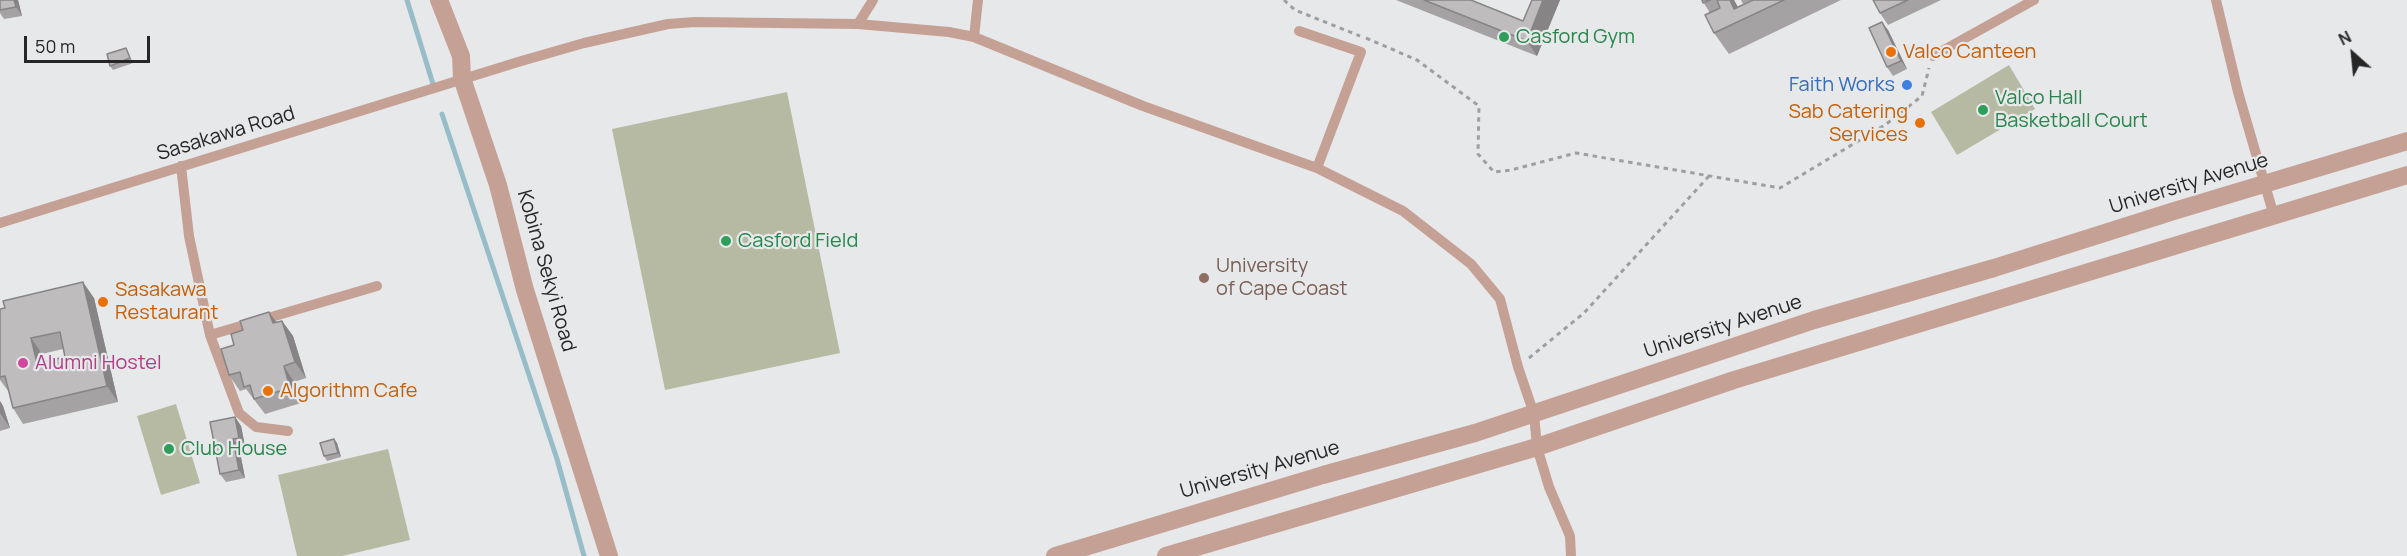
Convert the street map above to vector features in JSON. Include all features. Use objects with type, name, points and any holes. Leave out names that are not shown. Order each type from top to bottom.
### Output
[{"type":"street","name":"Kobina Sekyi Road","points":[[439,0],[461,56],[463,80],[498,185],[525,290],[609,556]]},
{"type":"street","name":"University Avenue","points":[[1055,556],[1323,475],[1475,433],[1814,320],[1994,268],[2407,141]]},
{"type":"street","points":[[1166,556],[1537,447],[1734,380],[2407,175]]},
{"type":"lane","points":[[858,24],[873,0]]},
{"type":"lane","points":[[974,37],[978,0]]},
{"type":"lane","points":[[1933,56],[2034,0]]},
{"type":"lane","points":[[2216,0],[2274,216]]},
{"type":"lane","name":"Sasakawa Road","points":[[0,223],[584,43],[669,24],[695,22],[858,24],[949,32],[974,37],[1143,106],[1317,168],[1403,211],[1471,264],[1500,300],[1518,367],[1534,414],[1537,447],[1570,536],[1570,556]]},
{"type":"lane","points":[[1299,31],[1361,52],[1317,168]]},
{"type":"lane","points":[[181,166],[189,236],[210,335],[239,413],[256,427],[288,431]]},
{"type":"lane","points":[[210,335],[377,286]]},
{"type":"path","points":[[1284,0],[1295,10],[1305,12],[1417,60],[1479,106],[1478,154],[1494,172],[1511,170],[1576,153],[1780,188],[1885,125],[1922,96],[1933,56]]},
{"type":"path","points":[[1518,367],[1584,313],[1709,176]]},
{"type":"green space","name":"Valco Hall Basketball Court","points":[[2009,65],[2035,109],[1957,155],[1931,112]]},
{"type":"green space","name":"Casford Field","points":[[787,92],[840,353],[665,390],[612,129]]},
{"type":"green space","name":"Club House","points":[[176,404],[200,483],[161,495],[137,416]]},
{"type":"green space","points":[[388,449],[410,540],[342,556],[297,556],[278,475]]},
{"type":"building","points":[[0,0],[14,0],[16,7],[0,10]]},
{"type":"building","points":[[1424,0],[1471,0],[1523,21],[1532,0],[1543,0],[1527,41]]},
{"type":"building","points":[[1717,0],[1730,0],[1734,9],[1753,0],[1784,0],[1714,33],[1705,15],[1720,8]]},
{"type":"building","points":[[1873,0],[1908,0],[1880,13]]},
{"type":"building","points":[[1882,22],[1901,61],[1887,67],[1869,28]]},
{"type":"building","points":[[126,48],[130,58],[110,66],[107,54]]},
{"type":"building","name":"Alumni Hostel","points":[[83,282],[107,386],[13,408],[5,376],[0,377],[0,309],[5,308],[3,301]],"holes":[[[60,332],[65,357],[37,363],[31,338]]]},
{"type":"building","points":[[269,312],[273,323],[282,321],[295,362],[284,366],[290,388],[254,399],[250,385],[244,387],[240,372],[229,375],[221,349],[234,345],[231,334],[243,330],[240,321]]},
{"type":"building","points":[[235,417],[239,438],[233,439],[239,470],[220,474],[210,422]]},
{"type":"building","points":[[334,439],[338,453],[324,456],[320,443]]},
{"type":"waterway","points":[[407,0],[433,84]]},
{"type":"waterway","points":[[442,114],[557,459],[584,556]]},
{"type":"place","name":"Casford Gym","points":[[1504,37]]},
{"type":"place","name":"Valco Canteen","points":[[1891,52]]},
{"type":"place","name":"Faith Works","points":[[1907,85]]},
{"type":"place","name":"Valco Hall Basketball Court","points":[[1983,110]]},
{"type":"place","name":"Sab Catering Services","points":[[1920,123]]},
{"type":"place","name":"Casford Field","points":[[726,241]]},
{"type":"place","name":"University of Cape Coast","points":[[1204,278]]},
{"type":"place","name":"Sasakawa Restaurant","points":[[103,302]]},
{"type":"place","name":"Alumni Hostel","points":[[23,363]]},
{"type":"place","name":"Algorithm Cafe","points":[[268,391]]},
{"type":"place","name":"Club House","points":[[169,449]]}]
